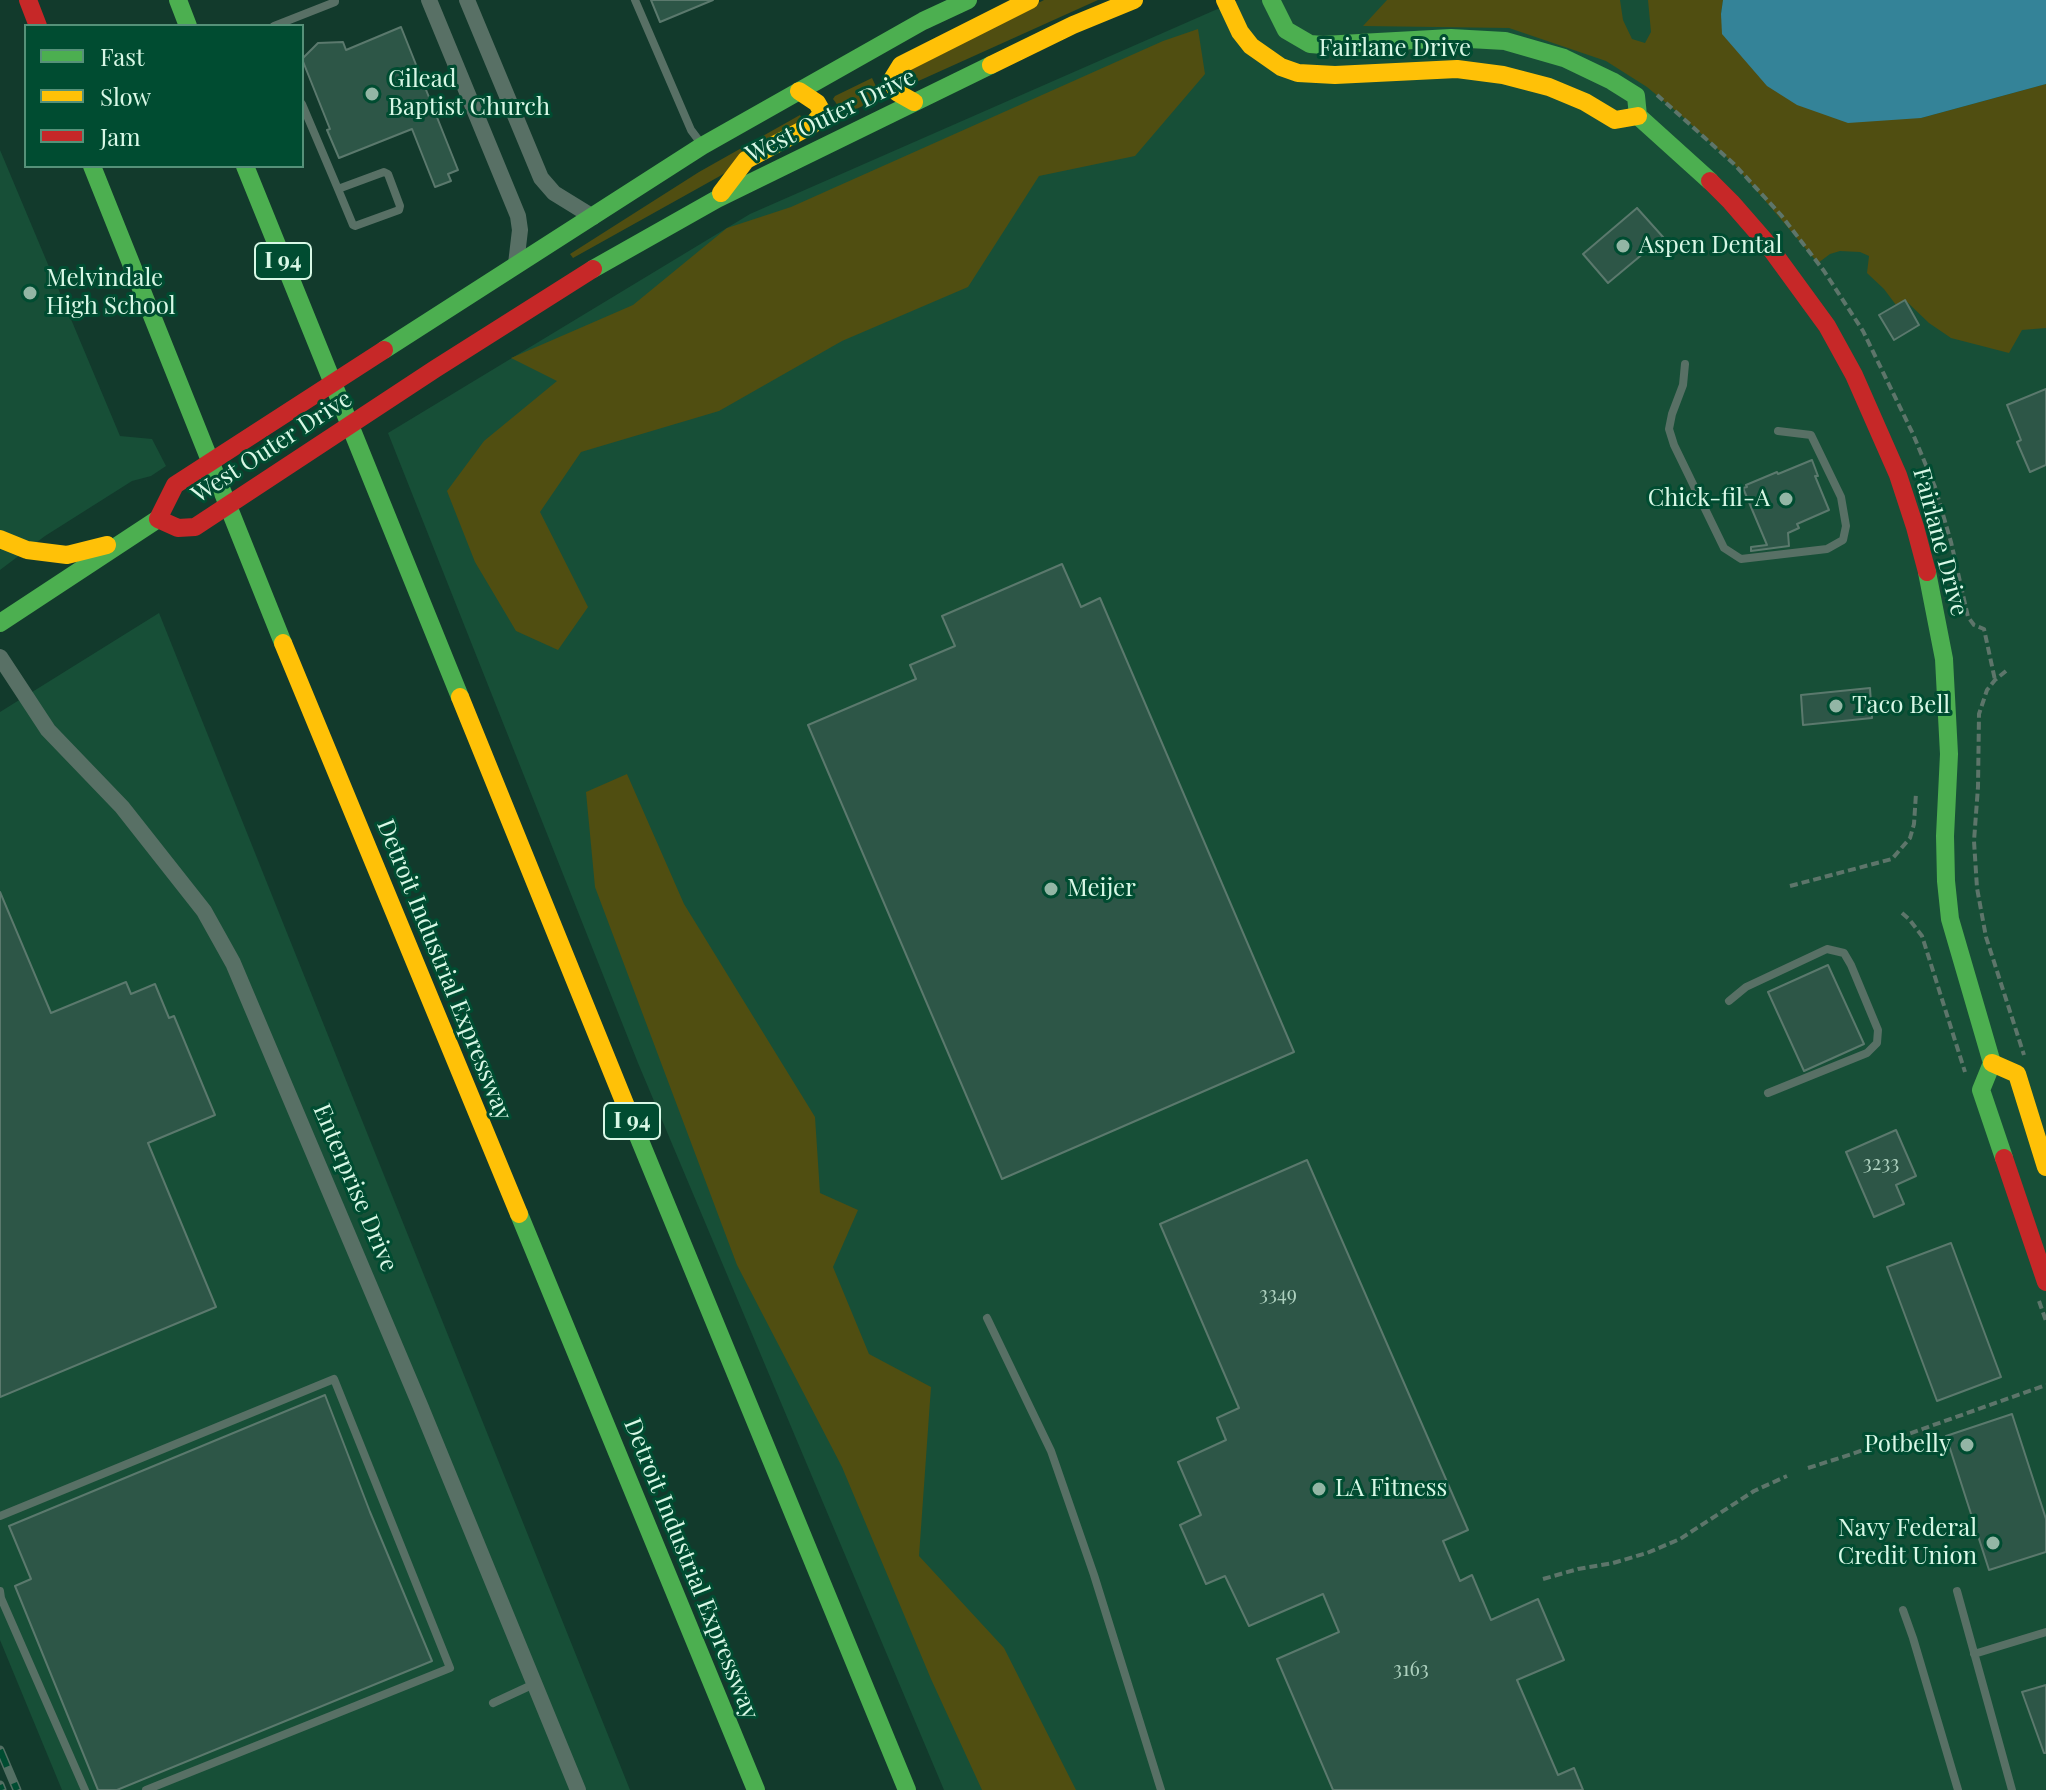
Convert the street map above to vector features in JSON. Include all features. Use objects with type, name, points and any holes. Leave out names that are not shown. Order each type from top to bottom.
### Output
[{"type":"main road","points":[[28,0],[37,24]]},
{"type":"main road","points":[[178,0],[187,24]]},
{"type":"main road","points":[[914,102],[898,93],[894,86],[893,78],[901,65],[1030,0]]},
{"type":"main road","name":"West Outer Drive","points":[[963,1],[934,7],[856,58],[702,146],[516,264],[175,485],[152,523],[178,528],[195,527],[584,274],[717,199],[1073,25],[1134,0]]},
{"type":"main road","name":"Fairlane Drive","points":[[1225,0],[1240,32],[1251,46],[1281,67],[1298,73],[1335,75],[1457,69],[1549,87],[1585,102],[1615,120],[1638,116]]},
{"type":"main road","name":"Fairlane Drive","points":[[1271,0],[1286,30],[1310,44],[1451,38],[1505,41],[1564,58],[1612,81],[1636,96],[1638,116],[1731,202],[1765,241],[1827,326],[1854,375],[1898,475],[1932,592],[1944,659],[1949,754],[1946,881],[1950,919],[1992,1063],[1981,1090],[2046,1282]]},
{"type":"main road","points":[[717,199],[746,160],[812,125],[820,116],[817,103],[799,91]]},
{"type":"main road","name":"Detroit Industrial Expressway","points":[[93,168],[236,529],[756,1790]]},
{"type":"main road","name":"I 94","points":[[246,168],[588,1014],[907,1790]]},
{"type":"main road","points":[[0,539],[27,550],[67,555],[113,543],[152,523]]},
{"type":"main road","points":[[0,623],[152,523]]},
{"type":"main road","points":[[1992,1063],[2017,1074],[2046,1167]]},
{"type":"street","points":[[429,0],[518,216],[520,230],[516,264]]},
{"type":"street","points":[[467,0],[541,178],[554,193],[593,217]]},
{"type":"street","name":"Enterprise Drive","points":[[0,657],[48,730],[122,807],[218,933],[397,1349],[578,1790]]},
{"type":"lane","points":[[635,0],[691,130],[702,146]]},
{"type":"lane","points":[[279,24],[336,1]]},
{"type":"lane","points":[[304,109],[338,189],[355,226],[399,210],[388,174],[384,172],[338,189]]},
{"type":"lane","points":[[1685,364],[1683,385],[1669,429],[1724,548],[1741,559],[1827,549],[1843,540],[1846,526],[1841,497],[1811,435],[1778,431]]},
{"type":"lane","points":[[1729,1001],[1746,987],[1827,949],[1844,953],[1851,965],[1878,1030],[1877,1043],[1867,1053],[1768,1093]]},
{"type":"lane","points":[[987,1318],[1051,1451],[1094,1575],[1161,1790]]},
{"type":"lane","points":[[0,1516],[334,1379],[450,1668],[146,1790]]},
{"type":"lane","points":[[0,1591],[85,1790]]},
{"type":"lane","points":[[1957,1591],[2012,1790]]},
{"type":"lane","points":[[1903,1610],[1958,1790]]},
{"type":"lane","points":[[1974,1654],[2046,1632]]},
{"type":"lane","points":[[493,1703],[534,1684]]},
{"type":"path","points":[[1647,87],[1734,164],[1781,215],[1824,271],[1863,331],[1935,487],[1951,542],[1964,605],[1974,625],[1984,629],[1995,680]]},
{"type":"path","points":[[2006,671],[1987,690],[1979,714],[1974,841],[1977,888],[1986,937],[2027,1065]]},
{"type":"path","points":[[1790,886],[1892,859],[1910,838],[1916,793]]},
{"type":"path","points":[[1808,1468],[2046,1385]]},
{"type":"path","points":[[1543,1579],[1647,1553],[1680,1539],[1754,1491],[1787,1476]]},
{"type":"shaded area","points":[[1044,0],[1098,0],[914,83],[907,83],[905,76],[908,70]]},
{"type":"shaded area","points":[[1238,0],[2046,0],[2046,1790],[944,1790],[638,1063],[388,433],[750,214]]},
{"type":"shaded area","points":[[1387,0],[1620,0],[1623,20],[1632,39],[1645,43],[1651,32],[1648,0],[1723,0],[1721,14],[1921,118],[2046,84],[2046,328],[2022,330],[2009,353],[1951,338],[1929,323],[1905,300],[1896,305],[1867,273],[1869,256],[1860,252],[1840,251],[1818,263],[1734,164],[1647,87],[1606,61],[1509,28],[1363,26]]},
{"type":"shaded area","points":[[1198,29],[1205,74],[1135,156],[1039,176],[968,287],[842,341],[719,411],[581,452],[540,512],[588,607],[558,650],[516,631],[475,562],[447,491],[484,441],[557,381],[511,358],[633,305],[727,228],[791,207],[1163,41]]},
{"type":"shaded area","points":[[872,78],[881,97],[842,116],[833,99],[835,96]]},
{"type":"shaded area","points":[[800,115],[804,122],[720,176],[573,258],[570,254],[699,172]]},
{"type":"shaded area","name":"Melvindale High School","points":[[0,150],[120,436],[152,439],[166,466],[151,476],[132,481],[45,536],[0,570]]},
{"type":"shaded area","points":[[159,613],[630,1790],[62,1790],[0,1640],[0,712]]},
{"type":"shaded area","points":[[627,774],[684,904],[815,1117],[820,1193],[858,1210],[833,1267],[869,1354],[931,1387],[919,1556],[1004,1648],[1076,1790],[982,1790],[931,1679],[842,1467],[737,1265],[595,887],[586,792]]},
{"type":"water","points":[[1723,0],[2046,0],[2046,84],[1921,118],[1848,123],[1797,105],[1767,86],[1722,34]]},
{"type":"building","points":[[651,0],[713,0],[660,22]]},
{"type":"building","name":"Gilead Baptist Church","points":[[401,27],[458,170],[448,174],[451,181],[435,187],[412,129],[339,158],[304,57],[318,43],[343,42],[346,50]]},
{"type":"building","name":"Aspen Dental","points":[[1637,208],[1663,237],[1608,283],[1583,254]]},
{"type":"building","points":[[1905,300],[1919,325],[1894,340],[1879,315]]},
{"type":"building","points":[[2046,389],[2046,465],[2030,472],[2017,442],[2021,440],[2007,405]]},
{"type":"building","name":"Chick-fil-A","points":[[1812,460],[1829,510],[1797,524],[1799,528],[1788,533],[1789,546],[1751,551],[1751,547],[1767,545],[1743,488]]},
{"type":"building","name":"Meijer","points":[[1062,564],[1081,607],[1100,598],[1294,1052],[1002,1179],[808,725],[916,679],[910,665],[955,646],[942,616]]},
{"type":"building","name":"Taco Bell","points":[[1870,688],[1872,718],[1803,725],[1801,695]]},
{"type":"building","points":[[0,892],[51,1013],[126,982],[131,994],[155,984],[169,1018],[174,1016],[215,1115],[148,1143],[216,1307],[0,1397]]},
{"type":"building","points":[[1828,965],[1864,1044],[1804,1071],[1768,992]]},
{"type":"building","points":[[1896,1130],[1916,1176],[1896,1185],[1904,1204],[1874,1217],[1846,1152]]},
{"type":"building","points":[[1307,1160],[1468,1530],[1443,1541],[1460,1581],[1472,1575],[1491,1620],[1538,1599],[1564,1660],[1517,1680],[1558,1775],[1574,1768],[1583,1790],[1333,1790],[1277,1659],[1339,1632],[1323,1594],[1249,1626],[1225,1576],[1206,1584],[1180,1525],[1201,1515],[1178,1462],[1226,1440],[1217,1418],[1239,1408],[1160,1224]]},
{"type":"building","points":[[1951,1243],[2001,1377],[1937,1401],[1887,1267]]},
{"type":"building","points":[[325,1395],[432,1661],[117,1790],[98,1790],[15,1586],[31,1579],[9,1526]]},
{"type":"building","points":[[2012,1414],[2046,1519],[2046,1552],[1989,1570],[1946,1436]]},
{"type":"building","points":[[2046,1685],[2046,1753],[2044,1753],[2022,1692]]},
{"type":"railway","points":[[0,1750],[17,1790]]},
{"type":"railway","points":[[0,1785],[2,1790]]},
{"type":"traffic: fast","points":[[178,0],[187,24]]},
{"type":"traffic: fast","points":[[384,350],[702,146],[923,21],[968,0]]},
{"type":"traffic: fast","points":[[1271,0],[1286,30],[1310,44],[1451,38],[1505,41],[1564,58],[1636,96],[1638,116],[1710,181]]},
{"type":"traffic: fast","points":[[593,269],[717,199],[991,65]]},
{"type":"traffic: fast","points":[[93,168],[283,643]]},
{"type":"traffic: fast","points":[[246,168],[460,697]]},
{"type":"traffic: fast","points":[[0,623],[158,519]]},
{"type":"traffic: fast","points":[[1927,572],[1944,659],[1949,754],[1946,881],[1950,919],[1992,1063],[1981,1090],[2004,1158]]},
{"type":"traffic: fast","points":[[636,1131],[907,1790]]},
{"type":"traffic: fast","points":[[519,1214],[756,1790]]},
{"type":"traffic: slow","points":[[914,102],[898,93],[894,86],[893,78],[901,65],[1030,0]]},
{"type":"traffic: slow","points":[[991,65],[1073,25],[1134,0]]},
{"type":"traffic: slow","points":[[1225,0],[1240,32],[1251,46],[1281,67],[1298,73],[1335,75],[1457,69],[1503,75],[1549,87],[1585,102],[1615,120],[1638,116]]},
{"type":"traffic: slow","points":[[721,193],[746,160],[812,125],[820,116],[817,103],[799,91]]},
{"type":"traffic: slow","points":[[0,539],[27,550],[67,555],[107,545]]},
{"type":"traffic: slow","points":[[283,643],[519,1214]]},
{"type":"traffic: slow","points":[[460,697],[636,1131]]},
{"type":"traffic: slow","points":[[1992,1063],[2017,1074],[2046,1167]]},
{"type":"traffic: jam","points":[[28,0],[37,24]]},
{"type":"traffic: jam","points":[[1710,181],[1765,241],[1827,326],[1854,375],[1898,475],[1927,572]]},
{"type":"traffic: jam","points":[[158,519],[178,528],[195,527],[593,269]]},
{"type":"traffic: jam","points":[[158,519],[175,485],[384,350]]},
{"type":"traffic: jam","points":[[2004,1158],[2046,1282]]},
{"type":"place","name":"Gilead Baptist Church","points":[[372,94]]},
{"type":"place","name":"Aspen Dental","points":[[1623,246]]},
{"type":"place","name":"Melvindale High School","points":[[30,293]]},
{"type":"place","name":"Chick-fil-A","points":[[1786,499]]},
{"type":"place","name":"Taco Bell","points":[[1836,706]]},
{"type":"place","name":"Meijer","points":[[1051,889]]},
{"type":"place","name":"Potbelly","points":[[1967,1445]]},
{"type":"place","name":"LA Fitness","points":[[1319,1489]]},
{"type":"place","name":"Navy Federal Credit Union","points":[[1993,1543]]}]
